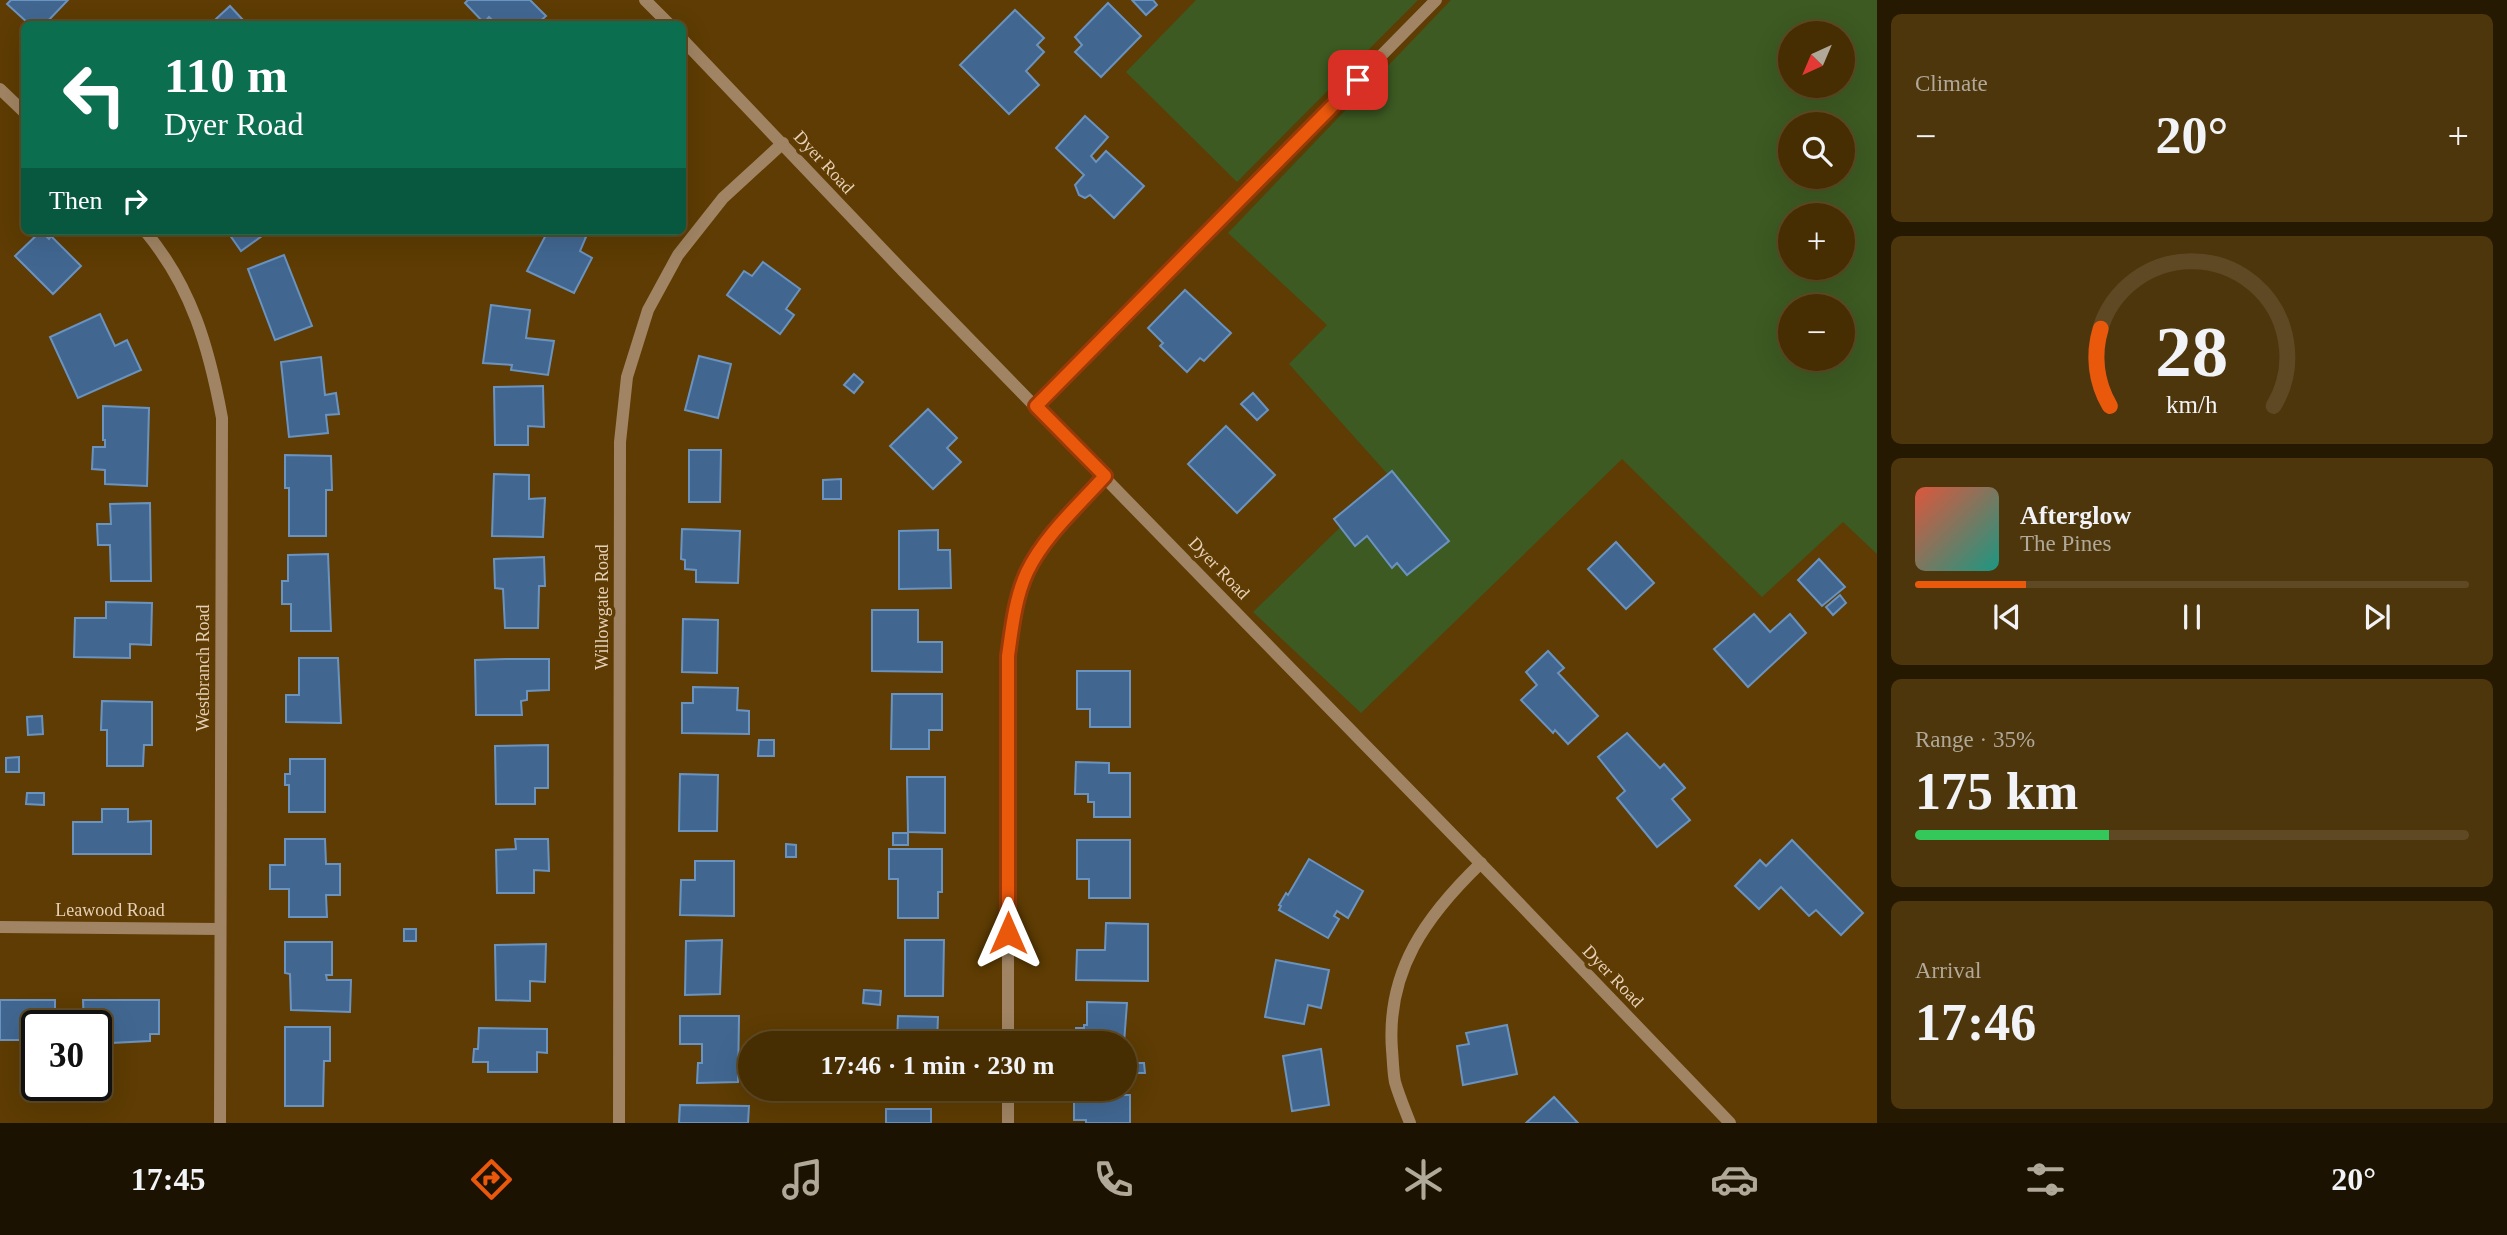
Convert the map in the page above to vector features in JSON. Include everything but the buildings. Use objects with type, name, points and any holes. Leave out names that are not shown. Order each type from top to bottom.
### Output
[{"type":"street","points":[[645,0],[666,21]]},
{"type":"street","points":[[1036,406],[1436,0]]},
{"type":"street","name":"Dyer Road","points":[[686,43],[1730,1123]]},
{"type":"street","points":[[0,89],[21,109]]},
{"type":"street","name":"Willowgate Road","points":[[619,1123],[620,442],[627,377],[648,310],[678,255],[723,198],[783,144]]},
{"type":"street","name":"Westbranch Road","points":[[148,235],[174,271],[191,304],[206,344],[222,418],[220,1123]]},
{"type":"street","points":[[1008,1031],[1008,656],[1013,616],[1027,573],[1051,535],[1105,476]]},
{"type":"street","points":[[1410,1123],[1395,1081],[1391,1032],[1398,980],[1419,936],[1449,893],[1481,863]]},
{"type":"street","name":"Leawood Road","points":[[0,927],[220,929]]},
{"type":"street","points":[[1008,1101],[1008,1123]]},
{"type":"green space","points":[[1196,0],[1418,0],[1237,182],[1126,72]]},
{"type":"green space","points":[[1451,0],[1877,0],[1877,554],[1843,522],[1762,597],[1622,459],[1361,713],[1253,612],[1391,478],[1289,364],[1327,325],[1228,233]]},
{"type":"route","points":[[1008,933],[1008,656],[1013,616],[1027,573],[1051,535],[1105,476],[1036,406],[1358,80]]}]
